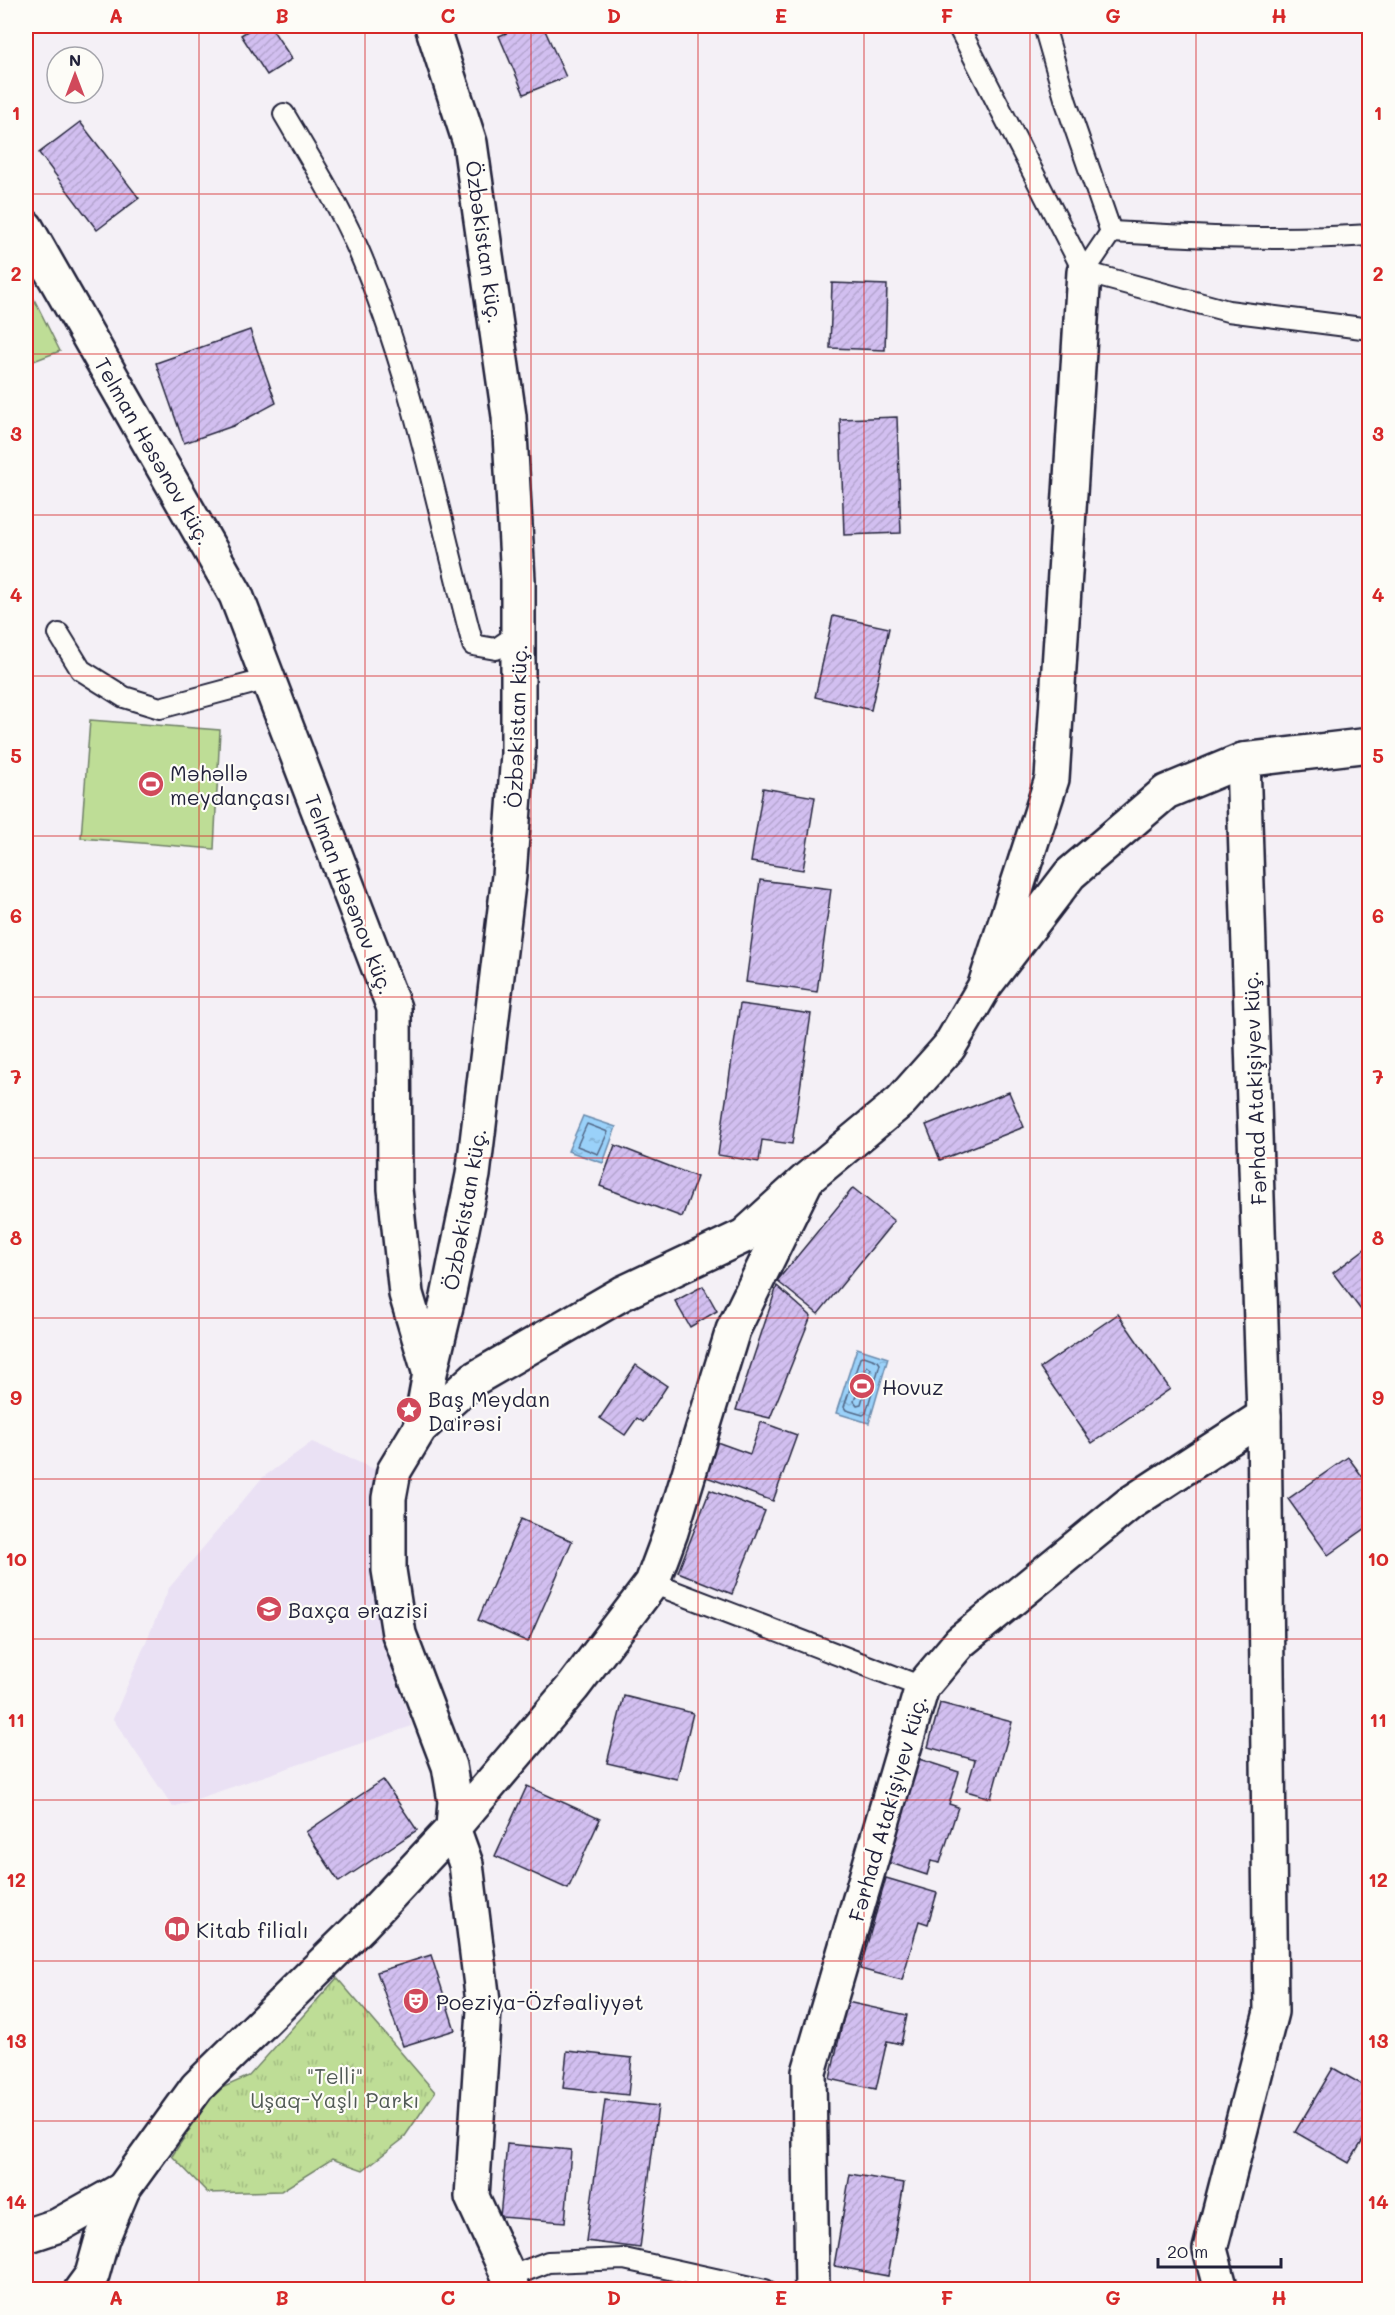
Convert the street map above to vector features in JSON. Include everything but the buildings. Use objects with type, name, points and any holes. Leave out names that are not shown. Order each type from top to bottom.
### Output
[{"type":"street","name":"Özbəkistan küç.","points":[[420,1428],[429,1373],[447,1302],[473,1175],[509,876],[518,754],[518,580],[509,416],[470,144],[432,26]]},
{"type":"street","name":"Telman Həsənov küç.","points":[[26,227],[236,595],[394,1008],[396,1201],[406,1294],[429,1373]]},
{"type":"street","points":[[986,984],[1052,779],[1084,272]]},
{"type":"street","points":[[511,2283],[472,2197],[484,2010],[466,1864],[453,1828],[455,1801],[448,1766],[399,1634],[389,1570],[389,1498],[394,1471],[420,1428],[474,1379],[623,1293],[744,1236],[807,1179],[901,1101],[949,1047],[986,984],[1070,874],[1166,792],[1243,760],[1370,745]]},
{"type":"street","name":"Fərhad Atakişiyev küç.","points":[[1221,2289],[1209,2249],[1271,2012],[1264,1416],[1243,760]]},
{"type":"street","points":[[89,2285],[102,2239],[123,2189],[197,2087],[362,1925],[453,1828],[573,1688],[652,1583],[671,1532],[733,1330],[807,1179]]},
{"type":"street","name":"Fərhad Atakişiyev küç.","points":[[812,2289],[809,2072],[922,1687],[960,1642],[1129,1504],[1264,1416]]},
{"type":"street","points":[[26,2236],[59,2225],[123,2189]]},
{"type":"lane","points":[[958,26],[1084,272],[1228,311],[1370,329]]},
{"type":"lane","points":[[1044,26],[1066,102],[1111,232]]},
{"type":"lane","points":[[284,114],[326,183],[358,249],[387,324],[417,419],[473,645],[496,650],[518,634]]},
{"type":"lane","points":[[1084,272],[1111,232]]},
{"type":"lane","points":[[1111,232],[1211,238],[1306,239],[1370,235]]},
{"type":"lane","points":[[59,634],[81,670],[124,697],[160,708],[268,679]]},
{"type":"lane","points":[[652,1583],[922,1687]]},
{"type":"lane","points":[[511,2283],[548,2262],[624,2259],[765,2289]]},
{"type":"shaded area","name":"Baxça ərazisi","points":[[312,1442],[379,1471],[372,1538],[379,1631],[412,1726],[173,1807],[113,1719],[169,1588],[262,1478]]},
{"type":"green space","points":[[26,283],[60,351],[26,364]]},
{"type":"green space","name":"Məhəllə meydançası","points":[[90,720],[220,730],[214,849],[81,838]]},
{"type":"green space","name":"\"Telli\" Uşaq-Yaşlı Parkı","points":[[337,1978],[435,2092],[403,2139],[363,2170],[332,2159],[281,2191],[208,2193],[172,2156],[215,2091],[249,2076]]},
{"type":"water","points":[[583,1116],[616,1127],[603,1163],[568,1151]]},
{"type":"water","name":"Hovuz","points":[[857,1348],[888,1358],[869,1423],[836,1413]]},
{"type":"place","name":"Məhəllə meydançası","points":[[151,784]]},
{"type":"place","name":"Hovuz","points":[[862,1386]]},
{"type":"place","name":"Baş Meydan Dairəsi","points":[[409,1410]]},
{"type":"place","name":"Baxça ərazisi","points":[[269,1609]]},
{"type":"place","name":"Kitab filialı","points":[[177,1929]]},
{"type":"place","name":"Poeziya-Özfəaliyyət","points":[[416,2001]]}]
